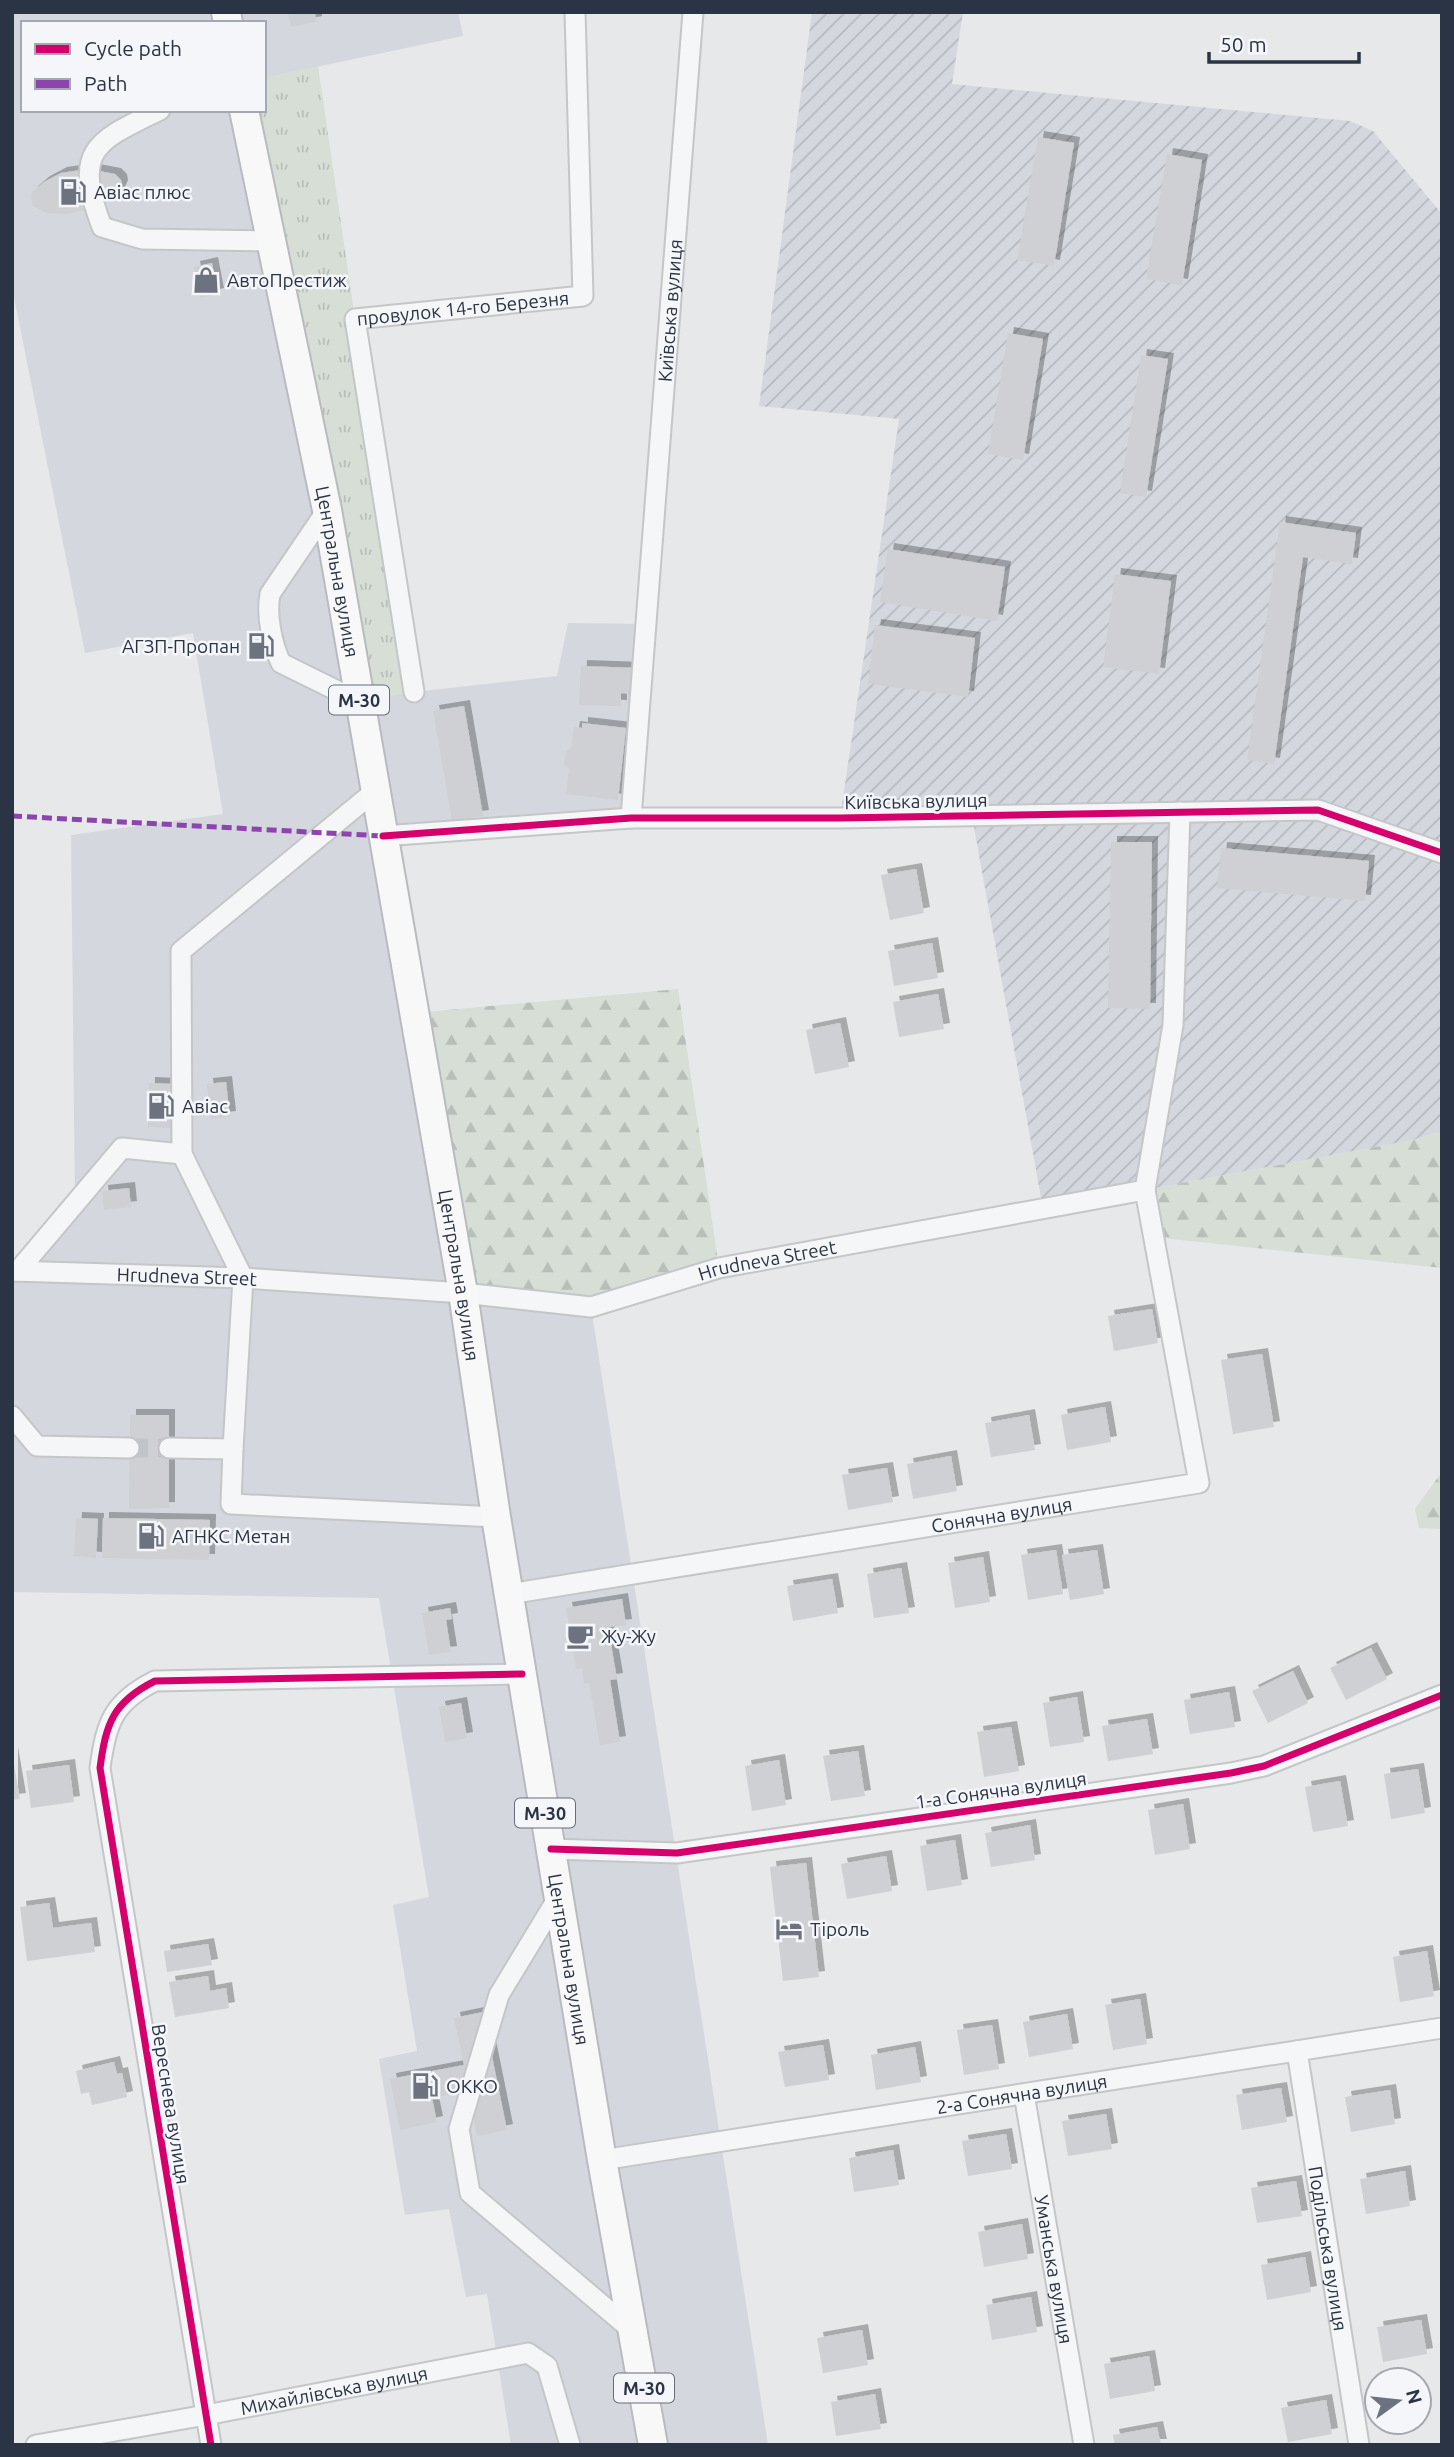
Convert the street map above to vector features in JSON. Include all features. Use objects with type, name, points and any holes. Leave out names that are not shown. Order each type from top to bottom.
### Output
[{"type":"highway","name":"Центральна вулиця","points":[[244,112],[327,510],[463,1293],[496,1517],[602,2160],[653,2445]]},
{"type":"street","name":"провулок 14-го Березня","points":[[414,692],[355,319],[583,296],[575,12]]},
{"type":"street","name":"Київська вулиця","points":[[631,818],[693,12]]},
{"type":"street","points":[[156,112],[114,133],[93,152],[88,169],[95,208],[102,227],[142,239],[270,241]]},
{"type":"street","points":[[327,510],[270,594],[267,606],[276,653],[281,663],[360,702]]},
{"type":"street","points":[[375,791],[181,951],[182,1154],[243,1278],[231,1504],[496,1517]]},
{"type":"street","name":"Київська вулиця","points":[[383,836],[631,818],[840,818],[1318,810],[1442,853]]},
{"type":"street","points":[[1145,1190],[1173,1025],[1180,812]]},
{"type":"street","points":[[15,1271],[122,1148],[182,1154]]},
{"type":"street","name":"Hrudneva Street","points":[[15,1271],[243,1278],[463,1293],[591,1307],[719,1268],[1145,1190]]},
{"type":"street","name":"Сонячна вулиця","points":[[509,1594],[1199,1483],[1145,1190]]},
{"type":"street","points":[[12,1416],[37,1446],[130,1448]]},
{"type":"street","points":[[169,1448],[233,1449]]},
{"type":"street","name":"Вереснева вулиця","points":[[211,2445],[100,1768],[104,1738],[115,1712],[132,1692],[155,1681],[523,1674]]},
{"type":"street","name":"1-а Сонячна вулиця","points":[[551,1849],[677,1853],[1231,1773],[1264,1766],[1442,1695]]},
{"type":"street","points":[[559,1896],[499,1995],[459,2129],[470,2193],[634,2332]]},
{"type":"street","name":"2-а Сонячна вулиця","points":[[602,2160],[1442,2028]]},
{"type":"street","name":"Подільська вулиця","points":[[1297,2051],[1359,2445]]},
{"type":"street","name":"Уманська вулиця","points":[[1024,2094],[1084,2445]]},
{"type":"street","name":"Михайлівська вулиця","points":[[36,2445],[528,2353],[547,2366],[570,2445]]},
{"type":"shaded area","points":[[12,12],[458,12],[463,36],[266,78],[266,21],[21,21],[21,112],[245,112],[414,692],[557,676],[568,623],[648,624],[631,818],[383,836],[463,1293],[591,1307],[768,2445],[511,2445],[487,2294],[466,2297],[449,2209],[405,2215],[379,2059],[417,2051],[393,1905],[429,1897],[379,1598],[12,1592],[12,1271],[75,1203],[71,835],[223,814],[193,633],[85,653],[12,287]]},
{"type":"shaded area","points":[[812,12],[963,12],[952,84],[1350,121],[1373,131],[1442,214],[1442,1131],[1413,1140],[1043,1209],[972,816],[840,818],[899,419],[759,406]]},
{"type":"green space","points":[[318,66],[414,692],[360,702],[244,112],[266,112],[266,78]]},
{"type":"green space","points":[[678,989],[719,1268],[591,1307],[463,1293],[414,1013]]},
{"type":"green space","points":[[1442,1131],[1442,1268],[1153,1237],[1145,1190],[1413,1140]]},
{"type":"green space","points":[[1442,1472],[1442,1529],[1419,1528],[1415,1509]]},
{"type":"building","points":[[288,12],[315,12],[316,22],[291,27]]},
{"type":"building","points":[[1038,137],[1074,143],[1054,266],[1017,260]]},
{"type":"building","points":[[1167,154],[1202,160],[1182,285],[1146,279]]},
{"type":"building","points":[[88,169],[115,174],[121,180],[119,193],[95,208],[66,214],[47,213],[33,206],[32,192],[44,182],[61,173]]},
{"type":"building","points":[[212,263],[218,294],[200,298],[194,267]]},
{"type":"building","points":[[1008,333],[1043,339],[1023,460],[988,454]]},
{"type":"building","points":[[1141,355],[1168,359],[1146,497],[1120,493]]},
{"type":"building","points":[[1280,522],[1356,533],[1352,564],[1303,557],[1274,764],[1247,760]]},
{"type":"building","points":[[888,549],[1005,567],[997,621],[880,602]]},
{"type":"building","points":[[1115,574],[1171,581],[1159,674],[1103,667]]},
{"type":"building","points":[[875,625],[975,638],[968,697],[868,684]]},
{"type":"building","points":[[581,666],[638,668],[638,694],[621,693],[621,706],[579,705]]},
{"type":"building","points":[[464,706],[483,816],[452,820],[433,711]]},
{"type":"building","points":[[582,723],[626,728],[618,800],[566,794],[569,769],[564,765],[566,752],[571,748],[574,727],[582,728]]},
{"type":"building","points":[[1111,842],[1152,842],[1150,1009],[1108,1008]]},
{"type":"building","points":[[1221,848],[1369,861],[1365,901],[1217,888]]},
{"type":"building","points":[[916,869],[924,913],[890,920],[881,875]]},
{"type":"building","points":[[932,943],[938,978],[894,986],[888,951]]},
{"type":"building","points":[[938,994],[944,1029],[899,1037],[893,1002]]},
{"type":"building","points":[[840,1023],[849,1067],[815,1074],[806,1030]]},
{"type":"building","points":[[226,1082],[230,1117],[211,1119],[207,1084]]},
{"type":"building","points":[[149,1083],[173,1084],[172,1128],[148,1127]]},
{"type":"building","points":[[129,1188],[131,1207],[104,1210],[102,1191]]},
{"type":"building","points":[[1152,1309],[1158,1343],[1114,1351],[1108,1316]]},
{"type":"building","points":[[1262,1354],[1274,1427],[1233,1434],[1221,1360]]},
{"type":"building","points":[[1105,1407],[1111,1442],[1067,1450],[1061,1415]]},
{"type":"building","points":[[130,1415],[169,1415],[169,1508],[129,1509]]},
{"type":"building","points":[[1029,1415],[1035,1450],[991,1457],[985,1423]]},
{"type":"building","points":[[951,1456],[957,1491],[913,1499],[907,1464]]},
{"type":"building","points":[[887,1468],[893,1502],[848,1510],[842,1475]]},
{"type":"building","points":[[76,1518],[98,1519],[96,1558],[74,1556]]},
{"type":"building","points":[[103,1518],[210,1520],[209,1560],[102,1558]]},
{"type":"building","points":[[1056,1550],[1063,1594],[1028,1600],[1021,1555]]},
{"type":"building","points":[[1097,1550],[1104,1594],[1070,1600],[1062,1555]]},
{"type":"building","points":[[983,1557],[990,1602],[955,1608],[948,1563]]},
{"type":"building","points":[[901,1568],[909,1613],[874,1618],[867,1574]]},
{"type":"building","points":[[832,1579],[838,1613],[793,1621],[787,1586]]},
{"type":"building","points":[[622,1599],[626,1625],[608,1627],[617,1679],[610,1680],[620,1742],[600,1745],[589,1683],[584,1684],[582,1668],[576,1669],[566,1608]]},
{"type":"building","points":[[450,1608],[452,1619],[446,1620],[451,1652],[429,1655],[422,1613]]},
{"type":"building","points":[[1371,1648],[1387,1679],[1346,1700],[1330,1668]]},
{"type":"building","points":[[1293,1671],[1308,1703],[1268,1723],[1252,1691]]},
{"type":"building","points":[[1229,1692],[1235,1727],[1190,1734],[1184,1700]]},
{"type":"building","points":[[1077,1697],[1084,1742],[1050,1747],[1043,1703]]},
{"type":"building","points":[[461,1703],[467,1738],[445,1742],[439,1707]]},
{"type":"building","points":[[1147,1719],[1153,1754],[1108,1761],[1102,1726]]},
{"type":"building","points":[[1011,1727],[1019,1771],[984,1777],[977,1732]]},
{"type":"building","points":[[858,1751],[865,1796],[831,1801],[823,1756]]},
{"type":"building","points":[[12,1753],[20,1799],[12,1800]]},
{"type":"building","points":[[779,1760],[786,1805],[752,1811],[745,1766]]},
{"type":"building","points":[[69,1765],[74,1802],[31,1808],[26,1771]]},
{"type":"building","points":[[1418,1769],[1425,1813],[1391,1819],[1384,1774]]},
{"type":"building","points":[[1340,1781],[1348,1826],[1313,1832],[1305,1787]]},
{"type":"building","points":[[1183,1804],[1190,1849],[1155,1855],[1148,1810]]},
{"type":"building","points":[[1030,1825],[1035,1860],[991,1867],[985,1833]]},
{"type":"building","points":[[955,1840],[962,1885],[927,1891],[920,1846]]},
{"type":"building","points":[[886,1856],[892,1891],[847,1899],[841,1864]]},
{"type":"building","points":[[806,1863],[819,1977],[783,1981],[770,1867]]},
{"type":"building","points":[[49,1903],[53,1928],[91,1923],[95,1952],[27,1961],[20,1907]]},
{"type":"building","points":[[208,1944],[212,1965],[167,1972],[164,1951]]},
{"type":"building","points":[[1427,1951],[1434,1996],[1400,2002],[1393,1957]]},
{"type":"building","points":[[208,1976],[210,1991],[226,1988],[229,2008],[175,2017],[169,1982]]},
{"type":"building","points":[[1140,1999],[1147,2044],[1113,2050],[1105,2005]]},
{"type":"building","points":[[483,2012],[507,2130],[477,2136],[468,2091],[432,2098],[437,2122],[400,2130],[390,2079],[464,2065],[454,2018]]},
{"type":"building","points":[[1067,2014],[1073,2049],[1029,2057],[1023,2022]]},
{"type":"building","points":[[992,2025],[999,2069],[964,2075],[957,2030]]},
{"type":"building","points":[[823,2045],[829,2080],[785,2087],[778,2052]]},
{"type":"building","points":[[915,2047],[921,2082],[876,2090],[871,2055]]},
{"type":"building","points":[[114,2062],[117,2074],[122,2073],[127,2097],[92,2105],[89,2092],[81,2094],[76,2071]]},
{"type":"building","points":[[1281,2088],[1287,2122],[1242,2130],[1236,2095]]},
{"type":"building","points":[[1390,2090],[1395,2124],[1351,2132],[1345,2097]]},
{"type":"building","points":[[1106,2114],[1112,2149],[1068,2156],[1062,2121]]},
{"type":"building","points":[[1006,2134],[1012,2169],[968,2176],[962,2141]]},
{"type":"building","points":[[893,2150],[899,2185],[854,2192],[849,2158]]},
{"type":"building","points":[[1405,2171],[1410,2206],[1366,2214],[1360,2179]]},
{"type":"building","points":[[1296,2181],[1302,2216],[1257,2223],[1251,2188]]},
{"type":"building","points":[[1022,2224],[1028,2259],[984,2267],[978,2232]]},
{"type":"building","points":[[1305,2257],[1311,2292],[1267,2300],[1261,2265]]},
{"type":"building","points":[[1031,2297],[1037,2332],[992,2340],[986,2305]]},
{"type":"building","points":[[1421,2320],[1427,2354],[1383,2362],[1377,2327]]},
{"type":"building","points":[[862,2330],[868,2365],[823,2373],[817,2338]]},
{"type":"building","points":[[1149,2356],[1155,2391],[1110,2399],[1104,2364]]},
{"type":"building","points":[[875,2394],[881,2429],[836,2436],[831,2402]]},
{"type":"building","points":[[1326,2400],[1332,2434],[1288,2442],[1281,2408]]},
{"type":"building","points":[[1157,2427],[1161,2445],[1115,2445],[1113,2435]]},
{"type":"tunnel","points":[[129,1448],[169,1448]]},
{"type":"marked path","points":[[12,816],[383,836]]},
{"type":"cycle path","points":[[383,836],[631,818],[840,818],[1318,810],[1442,853]]},
{"type":"cycle path","points":[[211,2445],[100,1768],[109,1726],[130,1697],[155,1681],[522,1674]]},
{"type":"cycle path","points":[[551,1849],[677,1853],[1231,1773],[1264,1766],[1442,1695]]},
{"type":"place","name":"Авіас плюс","points":[[73,192]]},
{"type":"place","name":"АвтоПрестиж","points":[[206,280]]},
{"type":"place","name":"АГЗП-Пропан","points":[[261,646]]},
{"type":"place","name":"Авіас","points":[[161,1106]]},
{"type":"place","name":"АГНКС Метан","points":[[151,1536]]},
{"type":"place","name":"Жу-Жу","points":[[580,1636]]},
{"type":"place","name":"Тіроль","points":[[789,1929]]},
{"type":"place","name":"OKKO","points":[[425,2086]]}]
